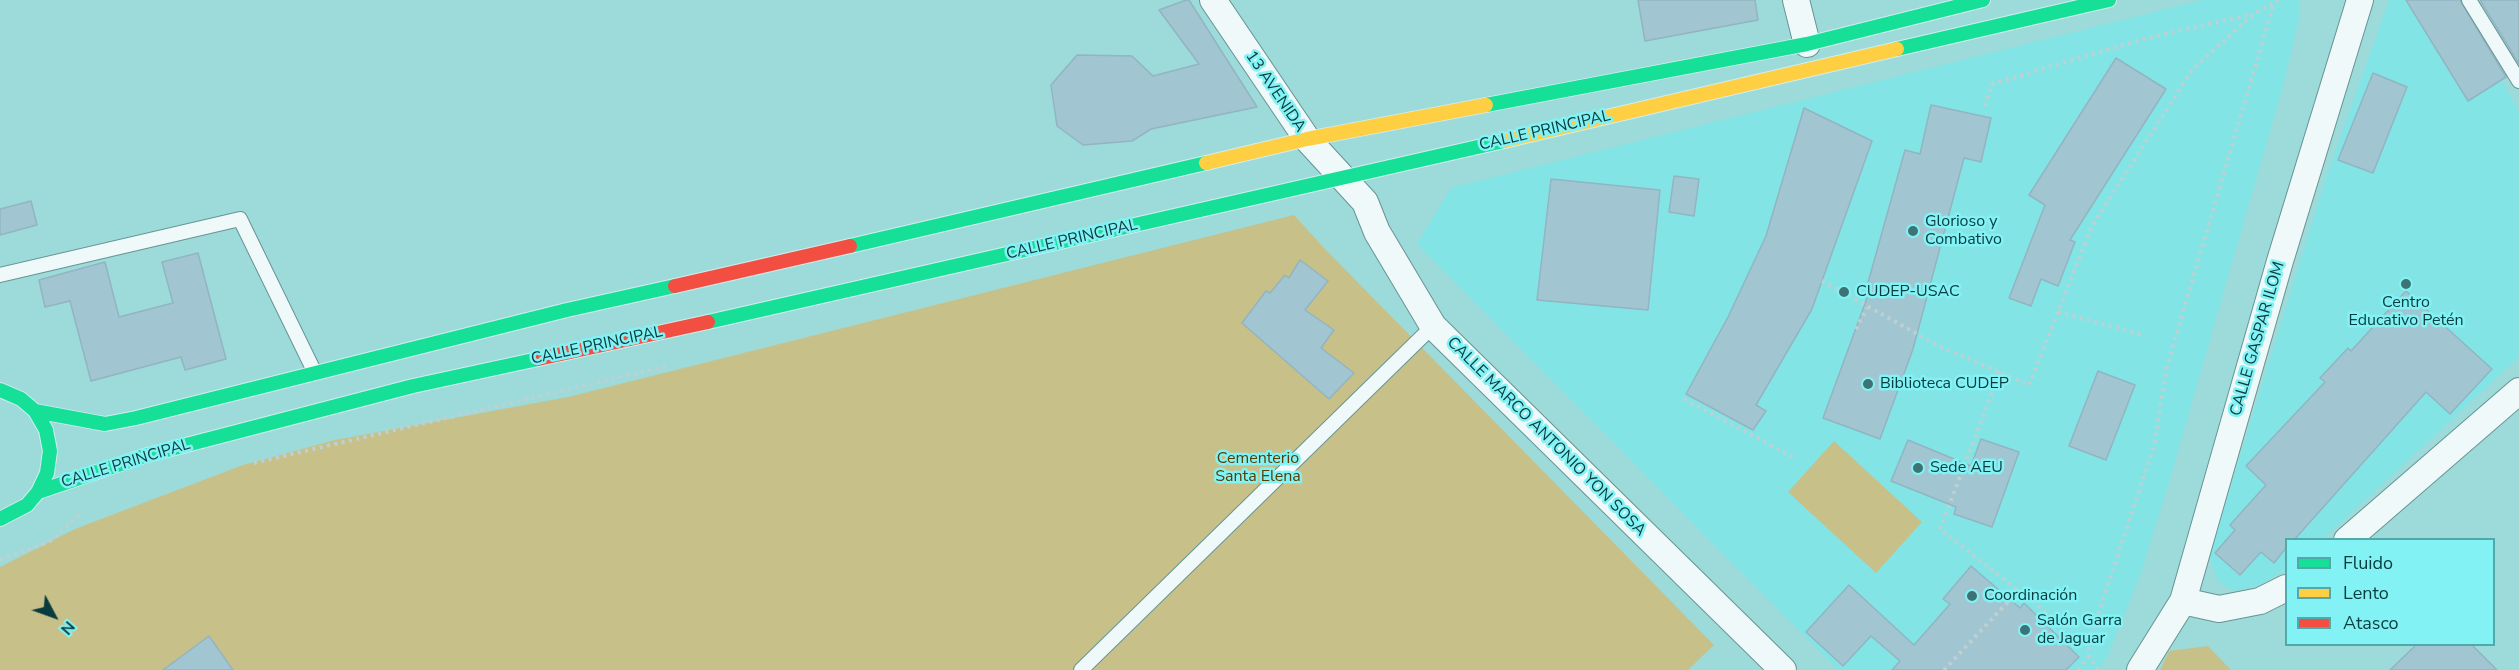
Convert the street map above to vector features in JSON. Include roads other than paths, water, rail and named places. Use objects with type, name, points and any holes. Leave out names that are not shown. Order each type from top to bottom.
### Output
[{"type":"main road","name":"CALLE PRINCIPAL","points":[[35,411],[105,424],[316,375],[567,309],[716,277],[1307,139],[1807,44],[1983,0]]},
{"type":"main road","name":"CALLE PRINCIPAL","points":[[38,492],[144,456],[413,386],[717,320],[1344,178],[2109,0]]},
{"type":"main road","points":[[0,390],[21,399],[35,411],[46,430],[50,451],[48,472],[38,492],[27,505],[0,519]]},
{"type":"street","name":"13 AVENIDA","points":[[1213,0],[1307,139],[1344,178]]},
{"type":"street","points":[[1796,0],[1807,44]]},
{"type":"street","name":"CALLE GASPAR ILOM","points":[[2140,670],[2182,601],[2280,261],[2360,0]]},
{"type":"street","name":"CALLE MARCO ANTONIO YON SOSA","points":[[1344,178],[1365,202],[1377,232],[1433,326],[1783,670]]},
{"type":"street","points":[[2349,538],[2519,391]]},
{"type":"street","points":[[2182,601],[2219,609],[2260,601],[2285,588]]},
{"type":"lane","points":[[2469,0],[2519,81]]},
{"type":"lane","points":[[0,275],[240,219],[316,375]]},
{"type":"lane","points":[[1081,670],[1433,326]]},
{"type":"place","name":"Glorioso y Combativo","points":[[1913,231]]},
{"type":"place","name":"Centro Educativo Petén","points":[[2406,284]]},
{"type":"place","name":"CUDEP-USAC","points":[[1844,292]]},
{"type":"place","name":"Biblioteca CUDEP","points":[[1868,384]]},
{"type":"place","name":"Sede AEU","points":[[1918,468]]},
{"type":"place","name":"Coordinación","points":[[1972,596]]},
{"type":"place","name":"Salón Garra de Jaguar","points":[[2025,630]]},
{"type":"park label","name":"Cementerio Santa Elena","points":[[1258,468]]}]
